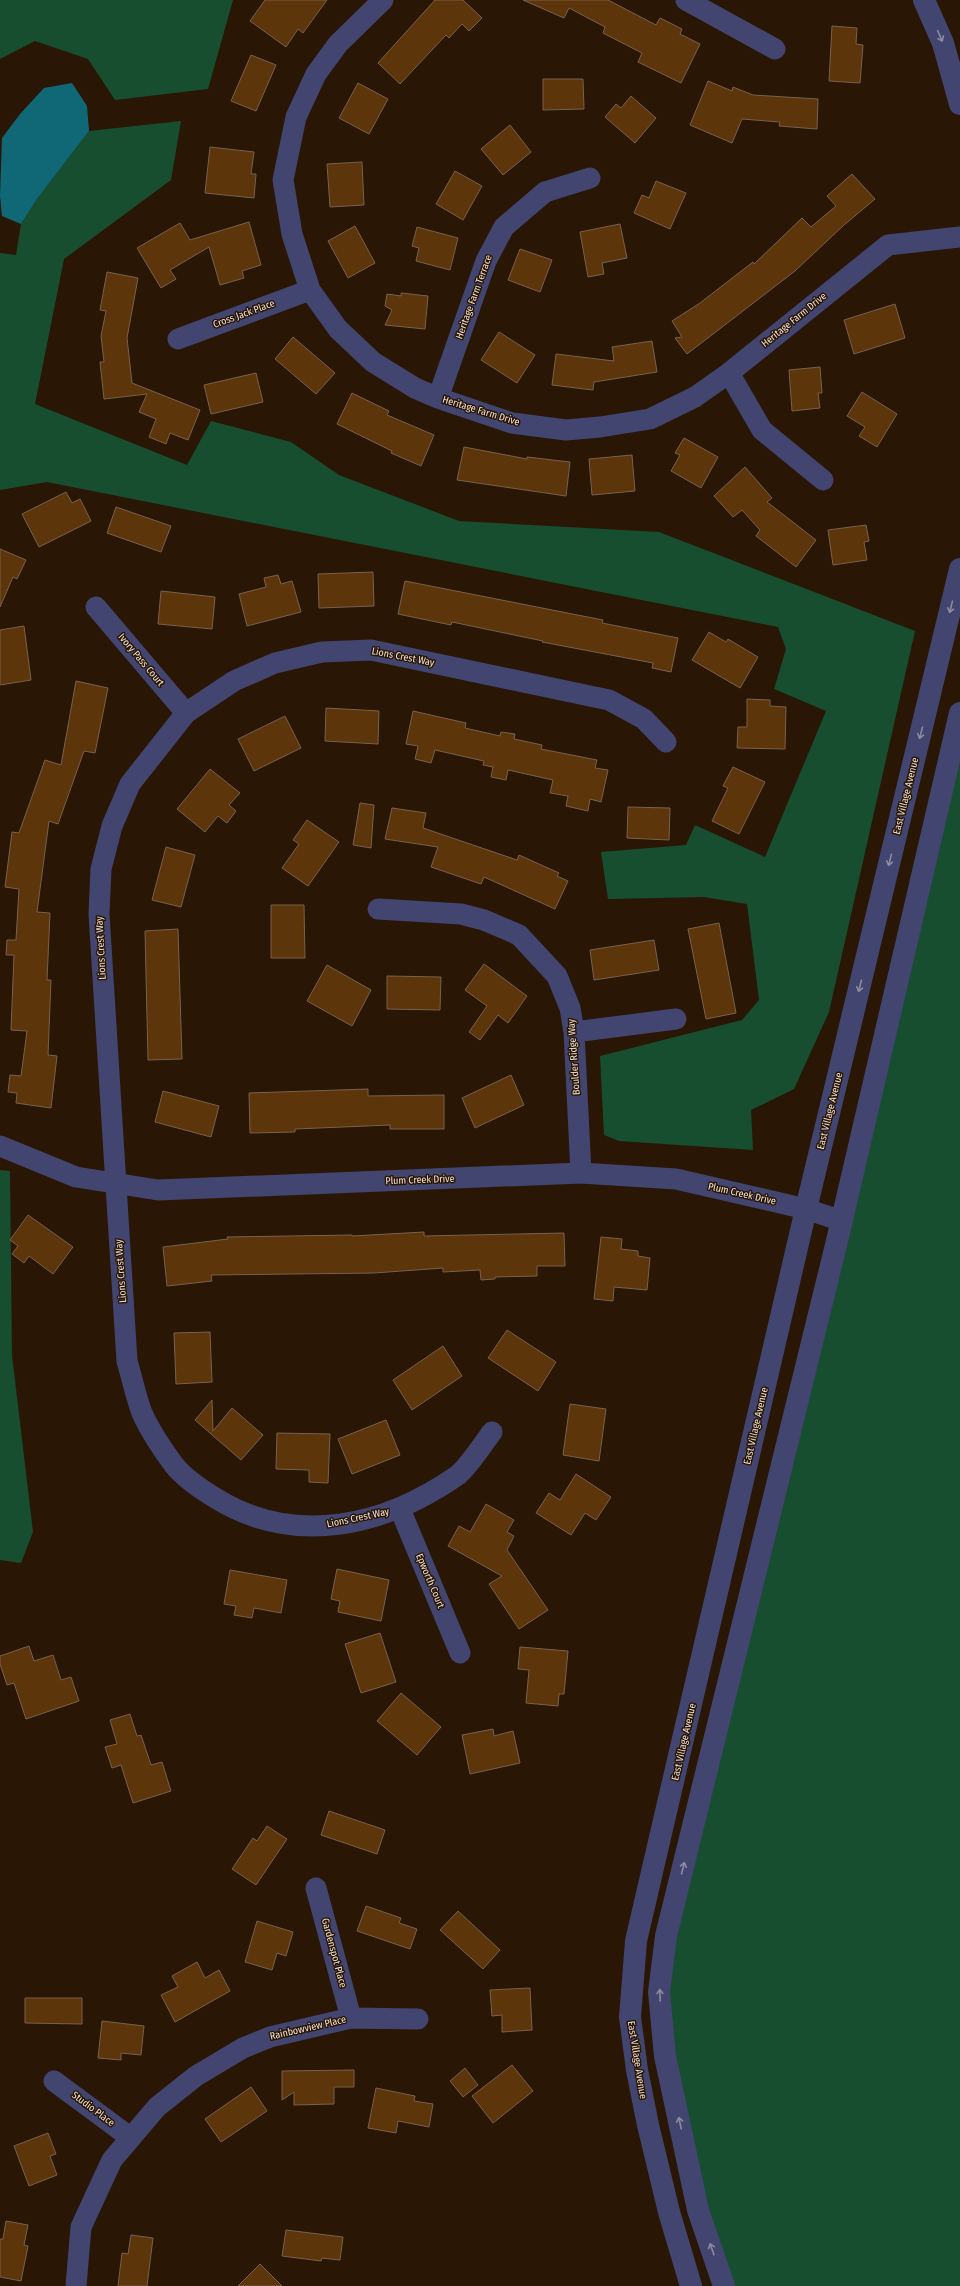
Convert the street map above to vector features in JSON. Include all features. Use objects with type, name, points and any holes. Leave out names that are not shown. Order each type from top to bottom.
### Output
[{"type":"street","name":"Heritage Farm Drive","points":[[383,0],[338,44],[316,74],[296,117],[283,180],[292,234],[310,290],[338,329],[373,362],[416,388],[438,398],[512,423],[566,430],[600,427],[650,419],[695,397],[729,373],[888,245],[960,237]]},
{"type":"street","points":[[686,0],[775,49]]},
{"type":"street","points":[[924,0],[943,43],[960,104]]},
{"type":"street","name":"Heritage Farm Terrace","points":[[438,398],[486,261],[504,226],[545,192],[590,178]]},
{"type":"street","name":"Cross Jack Place","points":[[178,339],[310,290]]},
{"type":"street","points":[[729,373],[762,430],[823,480]]},
{"type":"street","name":"East Village Avenue","points":[[691,2286],[667,2205],[637,2070],[630,2017],[636,1942],[806,1209],[960,569]]},
{"type":"street","name":"Ivory Pass Court","points":[[96,607],[186,713]]},
{"type":"street","name":"Lions Crest Way","points":[[400,1509],[333,1526],[302,1527],[262,1521],[236,1511],[197,1487],[174,1466],[143,1414],[127,1361],[99,914],[101,869],[112,826],[130,784],[186,713],[234,681],[275,663],[322,652],[371,650],[609,700],[644,719],[666,742]]},
{"type":"street","points":[[724,2286],[698,2210],[665,2056],[659,1992],[666,1936],[842,1221],[960,714]]},
{"type":"street","name":"Boulder Ridge Way","points":[[378,909],[461,914],[484,920],[519,935],[557,976],[570,1008],[574,1032],[581,1173]]},
{"type":"street","points":[[574,1032],[676,1019]]},
{"type":"street","name":"Plum Creek Drive","points":[[0,1146],[76,1177],[158,1190],[581,1173],[676,1179],[806,1209],[842,1221]]},
{"type":"street","points":[[400,1509],[459,1474],[492,1432]]},
{"type":"street","name":"Epworth Court","points":[[400,1509],[460,1653]]},
{"type":"street","name":"Gardenspot Place","points":[[316,1888],[351,2018]]},
{"type":"street","name":"Rainbowview Place","points":[[76,2286],[82,2228],[112,2160],[157,2107],[196,2076],[243,2048],[270,2037],[351,2018],[418,2019]]},
{"type":"street","name":"Studio Place","points":[[54,2081],[131,2138]]},
{"type":"green space","points":[[0,0],[233,0],[208,89],[115,100],[88,59],[35,41],[0,59]]},
{"type":"green space","points":[[181,121],[171,180],[64,259],[35,404],[187,465],[211,421],[291,442],[339,475],[459,521],[659,532],[915,631],[829,1012],[794,1089],[751,1110],[753,1150],[619,1141],[604,1135],[600,1056],[742,1020],[759,1000],[747,904],[704,897],[608,899],[601,852],[686,845],[695,825],[765,857],[826,711],[774,689],[786,649],[778,627],[47,482],[0,490],[0,253],[16,255],[21,224],[37,199],[89,131]]},
{"type":"green space","points":[[960,738],[960,2286],[724,2286],[659,1992]]},
{"type":"green space","points":[[0,1170],[10,1171],[12,1355],[33,1532],[21,1563],[0,1560]]},
{"type":"water","points":[[72,83],[87,106],[89,131],[37,199],[21,224],[2,216],[0,196],[2,138],[20,114],[44,88]]},
{"type":"building","points":[[265,0],[327,0],[303,33],[298,29],[286,47],[250,21]]},
{"type":"building","points":[[435,0],[463,0],[482,18],[469,31],[462,24],[449,38],[446,35],[400,84],[378,63]]},
{"type":"building","points":[[523,0],[608,0],[656,25],[660,18],[682,29],[680,34],[700,44],[681,83],[638,62],[642,53],[603,33],[605,27],[569,8],[564,18]]},
{"type":"building","points":[[832,26],[857,28],[856,44],[863,45],[860,83],[829,81]]},
{"type":"building","points":[[251,55],[276,65],[256,111],[231,101]]},
{"type":"building","points":[[543,79],[583,79],[584,109],[543,110]]},
{"type":"building","points":[[708,81],[732,91],[733,87],[753,95],[818,99],[817,129],[779,126],[780,122],[742,119],[732,143],[690,125]]},
{"type":"building","points":[[358,83],[388,99],[369,134],[339,118]]},
{"type":"building","points":[[631,96],[656,118],[635,143],[605,117],[616,104],[621,108]]},
{"type":"building","points":[[510,125],[531,152],[503,175],[481,149]]},
{"type":"building","points":[[210,147],[254,152],[251,174],[256,174],[254,198],[205,193]]},
{"type":"building","points":[[362,162],[364,205],[330,207],[327,164]]},
{"type":"building","points":[[455,171],[482,186],[463,220],[436,204]]},
{"type":"building","points":[[852,174],[875,199],[844,225],[795,271],[687,354],[675,338],[682,337],[672,321],[700,303],[753,262],[754,264],[802,218],[811,227],[836,206],[827,196]]},
{"type":"building","points":[[656,181],[686,193],[670,229],[634,213],[642,195],[649,198]]},
{"type":"building","points":[[249,222],[261,265],[242,271],[244,278],[220,285],[209,247],[170,270],[176,279],[161,288],[137,248],[180,223],[190,240]]},
{"type":"building","points":[[620,224],[627,258],[602,263],[604,274],[588,277],[580,232]]},
{"type":"building","points":[[355,226],[375,263],[348,278],[328,241]]},
{"type":"building","points":[[417,227],[458,238],[450,270],[416,261],[419,248],[412,246]]},
{"type":"building","points":[[520,249],[552,260],[540,292],[508,280]]},
{"type":"building","points":[[107,272],[138,278],[127,338],[132,383],[200,410],[188,440],[170,433],[166,444],[149,437],[156,419],[139,412],[147,394],[104,399],[100,362],[104,362],[101,336],[106,311],[100,310]]},
{"type":"building","points":[[401,293],[428,296],[425,329],[385,325],[392,310],[385,306],[387,294],[401,296]]},
{"type":"building","points":[[895,304],[905,338],[854,354],[844,320]]},
{"type":"building","points":[[499,332],[535,355],[517,383],[481,360]]},
{"type":"building","points":[[293,337],[335,373],[316,394],[275,359]]},
{"type":"building","points":[[652,341],[657,372],[594,382],[593,390],[552,385],[556,354],[614,361],[612,347]]},
{"type":"building","points":[[820,367],[822,393],[818,393],[820,408],[792,411],[789,370]]},
{"type":"building","points":[[256,373],[263,402],[211,414],[204,385]]},
{"type":"building","points":[[862,392],[897,414],[877,447],[859,436],[865,427],[847,416]]},
{"type":"building","points":[[352,393],[389,411],[387,415],[434,435],[421,466],[391,453],[392,451],[337,424]]},
{"type":"building","points":[[684,438],[718,457],[701,488],[671,471],[680,455],[675,453]]},
{"type":"building","points":[[464,447],[527,459],[527,457],[570,462],[566,496],[457,480]]},
{"type":"building","points":[[632,455],[635,491],[592,495],[589,459]]},
{"type":"building","points":[[745,467],[772,498],[767,502],[816,540],[796,567],[756,536],[760,530],[742,510],[733,517],[714,496]]},
{"type":"building","points":[[66,492],[72,503],[80,499],[91,521],[39,547],[22,514]]},
{"type":"building","points":[[116,507],[171,526],[161,552],[107,533]]},
{"type":"building","points":[[866,525],[869,541],[864,542],[867,560],[833,565],[828,530]]},
{"type":"building","points":[[0,549],[26,560],[17,579],[13,577],[0,607]]},
{"type":"building","points":[[373,572],[374,606],[319,608],[318,574]]},
{"type":"building","points":[[278,575],[281,584],[292,581],[301,612],[247,626],[239,594],[266,587],[264,578]]},
{"type":"building","points":[[405,581],[603,620],[602,623],[678,638],[671,672],[652,668],[653,663],[542,642],[543,641],[452,622],[451,625],[398,614]]},
{"type":"building","points":[[161,591],[215,597],[212,629],[158,624]]},
{"type":"building","points":[[24,626],[31,680],[0,685],[0,630]]},
{"type":"building","points":[[709,632],[726,642],[728,639],[758,657],[740,688],[692,660]]},
{"type":"building","points":[[76,681],[108,688],[95,753],[84,751],[58,824],[49,821],[37,912],[50,913],[47,980],[51,980],[48,1055],[57,1056],[51,1108],[16,1103],[17,1093],[8,1092],[10,1075],[21,1076],[27,1031],[11,1030],[14,955],[6,955],[7,940],[16,940],[19,889],[5,887],[12,832],[19,833],[45,760],[61,765]]},
{"type":"building","points":[[747,699],[770,700],[770,706],[786,707],[785,749],[737,748],[738,727],[747,727]]},
{"type":"building","points":[[326,708],[379,711],[378,744],[325,741]]},
{"type":"building","points":[[413,711],[466,723],[465,728],[500,736],[501,732],[515,734],[514,739],[542,745],[541,749],[597,760],[595,768],[608,770],[601,802],[590,799],[588,811],[566,806],[568,796],[550,793],[553,780],[508,770],[506,780],[491,777],[493,767],[483,765],[484,761],[435,750],[431,763],[415,759],[418,746],[406,744]]},
{"type":"building","points":[[285,716],[301,748],[254,771],[238,739]]},
{"type":"building","points":[[733,767],[765,782],[739,834],[712,821],[728,788],[723,786]]},
{"type":"building","points":[[210,769],[240,793],[229,805],[236,811],[227,823],[218,816],[205,832],[177,809]]},
{"type":"building","points":[[360,803],[374,805],[371,848],[353,845]]},
{"type":"building","points":[[628,807],[670,808],[669,840],[627,838]]},
{"type":"building","points":[[392,808],[426,813],[423,828],[517,860],[519,855],[559,873],[557,876],[568,881],[555,909],[484,877],[481,884],[431,867],[438,847],[385,839]]},
{"type":"building","points":[[307,820],[339,842],[308,886],[282,868],[299,844],[293,840]]},
{"type":"building","points":[[166,847],[195,855],[181,907],[152,900]]},
{"type":"building","points":[[271,905],[304,905],[305,958],[271,958]]},
{"type":"building","points":[[719,923],[736,1013],[706,1019],[688,929]]},
{"type":"building","points":[[178,929],[182,1059],[148,1060],[145,931]]},
{"type":"building","points":[[654,940],[659,970],[594,980],[590,950]]},
{"type":"building","points":[[484,964],[527,996],[508,1023],[498,1015],[480,1040],[469,1032],[487,1006],[465,990]]},
{"type":"building","points":[[327,965],[371,990],[352,1026],[307,1001]]},
{"type":"building","points":[[387,976],[441,977],[440,1010],[387,1009]]},
{"type":"building","points":[[511,1075],[524,1105],[475,1128],[462,1098]]},
{"type":"building","points":[[368,1089],[368,1096],[444,1095],[444,1129],[390,1129],[390,1125],[295,1129],[295,1132],[250,1133],[249,1093]]},
{"type":"building","points":[[163,1091],[219,1106],[211,1137],[155,1122]]},
{"type":"building","points":[[28,1215],[73,1247],[53,1274],[29,1256],[24,1263],[12,1254],[18,1246],[10,1240]]},
{"type":"building","points":[[424,1232],[424,1236],[564,1233],[565,1266],[537,1266],[537,1276],[495,1277],[495,1279],[481,1280],[480,1270],[443,1272],[443,1268],[374,1273],[211,1275],[212,1281],[167,1286],[163,1247],[228,1239],[227,1237],[352,1236]]},
{"type":"building","points":[[601,1237],[622,1239],[621,1249],[638,1251],[638,1256],[650,1258],[647,1290],[614,1287],[613,1301],[594,1299]]},
{"type":"building","points":[[507,1330],[556,1362],[538,1391],[488,1358]]},
{"type":"building","points":[[210,1332],[212,1382],[176,1384],[174,1333]]},
{"type":"building","points":[[443,1346],[462,1376],[412,1410],[393,1380]]},
{"type":"building","points":[[212,1400],[213,1431],[232,1408],[263,1435],[241,1460],[195,1420]]},
{"type":"building","points":[[570,1404],[606,1409],[599,1461],[563,1455]]},
{"type":"building","points":[[386,1420],[400,1455],[352,1474],[338,1439]]},
{"type":"building","points":[[277,1433],[330,1434],[328,1483],[309,1482],[309,1470],[276,1469]]},
{"type":"building","points":[[576,1474],[611,1497],[596,1520],[585,1513],[571,1535],[536,1513],[549,1493],[560,1500]]},
{"type":"building","points":[[486,1504],[514,1520],[507,1532],[514,1536],[507,1550],[548,1610],[519,1629],[489,1584],[502,1576],[448,1546],[459,1526],[470,1532]]},
{"type":"building","points":[[337,1569],[389,1580],[381,1621],[338,1612],[340,1601],[331,1599]]},
{"type":"building","points":[[230,1570],[287,1580],[281,1613],[254,1608],[252,1618],[234,1615],[236,1606],[224,1604]]},
{"type":"building","points":[[380,1633],[396,1682],[361,1693],[345,1644]]},
{"type":"building","points":[[29,1646],[34,1661],[53,1655],[61,1680],[71,1677],[79,1701],[26,1719],[14,1683],[7,1685],[0,1664],[0,1656]]},
{"type":"building","points":[[520,1647],[568,1651],[564,1694],[559,1694],[558,1706],[526,1703],[529,1670],[518,1669]]},
{"type":"building","points":[[401,1693],[441,1727],[417,1755],[377,1721]]},
{"type":"building","points":[[130,1714],[137,1736],[141,1735],[151,1765],[162,1762],[171,1791],[133,1803],[121,1765],[112,1768],[105,1747],[117,1744],[110,1720]]},
{"type":"building","points":[[493,1729],[494,1736],[513,1731],[520,1763],[470,1774],[462,1735]]},
{"type":"building","points":[[329,1811],[385,1830],[377,1854],[321,1835]]},
{"type":"building","points":[[267,1826],[287,1839],[256,1885],[232,1869],[253,1838],[257,1841]]},
{"type":"building","points":[[366,1906],[401,1918],[399,1923],[417,1929],[410,1949],[357,1931]]},
{"type":"building","points":[[458,1911],[500,1950],[483,1969],[440,1930]]},
{"type":"building","points":[[257,1921],[293,1932],[286,1956],[277,1953],[272,1970],[245,1962]]},
{"type":"building","points":[[197,1962],[205,1978],[219,1970],[230,1991],[175,2022],[161,1995],[178,1987],[172,1976]]},
{"type":"building","points":[[530,1988],[532,2030],[502,2032],[502,2015],[492,2016],[490,1990]]},
{"type":"building","points":[[25,1998],[82,1998],[82,2024],[25,2023]]},
{"type":"building","points":[[102,2021],[144,2026],[141,2055],[121,2053],[121,2060],[98,2058]]},
{"type":"building","points":[[512,2065],[533,2091],[493,2123],[472,2096]]},
{"type":"building","points":[[465,2068],[478,2085],[463,2097],[450,2081]]},
{"type":"building","points":[[354,2070],[354,2087],[334,2087],[334,2104],[294,2105],[294,2092],[282,2100],[282,2071]]},
{"type":"building","points":[[251,2087],[267,2111],[221,2142],[205,2119]]},
{"type":"building","points":[[376,2088],[415,2096],[414,2101],[433,2104],[429,2127],[398,2121],[396,2133],[368,2128]]},
{"type":"building","points":[[48,2133],[56,2154],[50,2156],[57,2175],[29,2186],[14,2146]]},
{"type":"building","points":[[6,2221],[28,2225],[24,2245],[28,2246],[21,2281],[0,2277],[0,2239],[3,2239]]},
{"type":"building","points":[[286,2230],[343,2237],[340,2260],[322,2258],[321,2261],[282,2256]]},
{"type":"building","points":[[131,2235],[153,2238],[147,2286],[118,2286],[122,2253],[128,2254]]},
{"type":"building","points":[[260,2264],[282,2286],[238,2286]]}]
